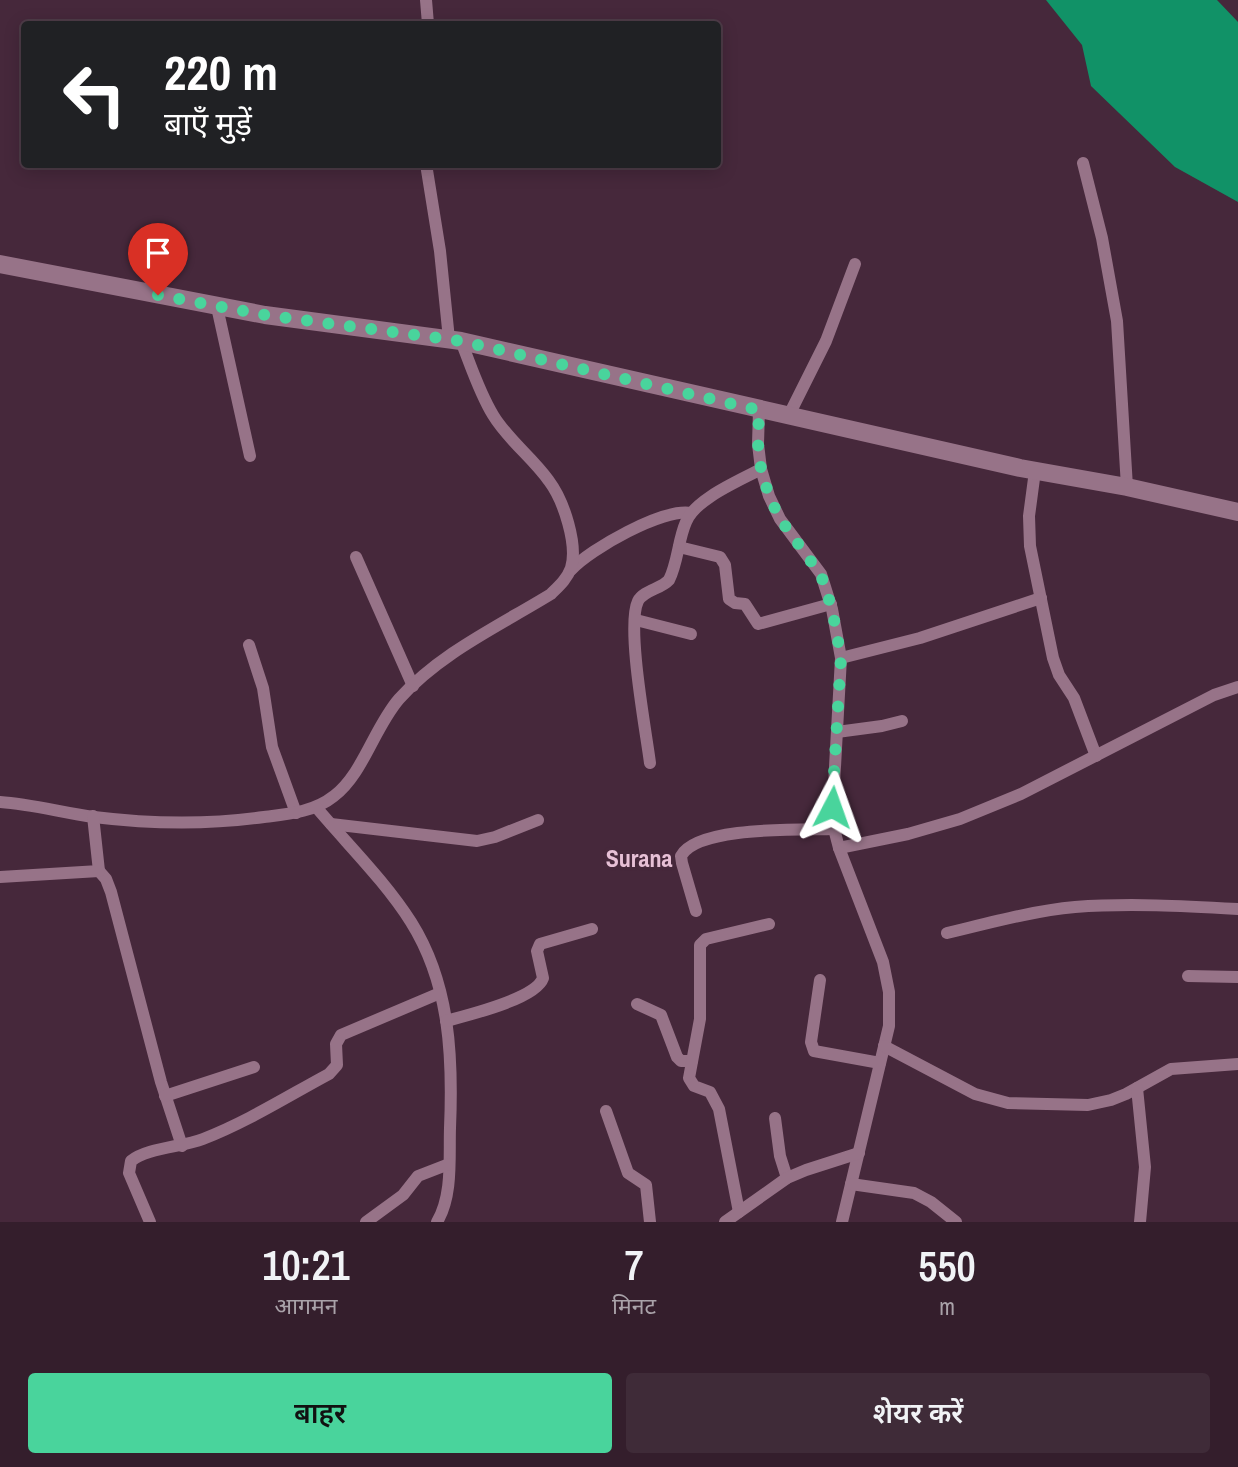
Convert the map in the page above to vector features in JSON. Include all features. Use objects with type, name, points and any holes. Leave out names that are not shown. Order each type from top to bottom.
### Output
[{"type":"street","points":[[426,0],[428,21]]},
{"type":"street","points":[[1083,163],[1102,238],[1117,321],[1127,487]]},
{"type":"street","points":[[0,802],[168,824],[243,820],[296,813],[316,807],[336,795],[345,785],[382,721],[413,686],[449,656],[551,594],[564,582],[572,558],[569,526],[556,494],[544,473],[493,416],[455,340],[427,168]]},
{"type":"street","points":[[0,264],[217,307],[455,340],[1035,471],[1127,487],[1238,512]]},
{"type":"street","points":[[789,415],[826,341],[855,264]]},
{"type":"street","points":[[217,307],[250,456]]},
{"type":"street","points":[[759,410],[758,444],[761,469],[775,508],[821,575],[831,604],[841,657],[833,829],[864,908],[886,976],[890,1009],[884,1046],[842,1222]]},
{"type":"street","points":[[650,762],[637,666],[638,601],[669,580],[685,522],[691,513],[700,504],[761,469]]},
{"type":"street","points":[[1035,471],[1028,527],[1055,668],[1074,698],[1096,756]]},
{"type":"street","points":[[570,570],[602,544],[652,522],[678,513],[691,513]]},
{"type":"street","points":[[679,547],[720,557],[724,565],[729,599],[745,604],[758,624],[831,604]]},
{"type":"street","points":[[356,556],[413,686]]},
{"type":"street","points":[[841,657],[920,638],[1041,598]]},
{"type":"street","points":[[636,620],[691,634]]},
{"type":"street","points":[[249,645],[262,688],[275,757],[296,813]]},
{"type":"street","points":[[839,848],[908,834],[960,819],[1021,794],[1214,695],[1238,687]]},
{"type":"street","points":[[837,732],[902,721]]},
{"type":"street","points":[[316,807],[411,922],[436,972],[452,1051],[449,1164],[444,1207],[437,1222]]},
{"type":"street","points":[[93,816],[99,871],[106,879],[111,892],[165,1096],[182,1146]]},
{"type":"street","points":[[331,824],[478,841],[538,820]]},
{"type":"street","points":[[696,911],[681,856],[690,845],[702,839],[747,832],[833,829]]},
{"type":"street","points":[[0,877],[99,871]]},
{"type":"street","points":[[947,933],[1034,913],[1073,908],[1168,905],[1238,909]]},
{"type":"street","points":[[739,1212],[719,1109],[710,1092],[694,1086],[690,1081],[700,1019],[702,942],[715,936],[769,924]]},
{"type":"street","points":[[446,1021],[495,1007],[538,987],[543,978],[537,951],[540,944],[592,929]]},
{"type":"street","points":[[1188,976],[1238,977]]},
{"type":"street","points":[[820,979],[811,1042],[814,1051],[880,1063]]},
{"type":"street","points":[[150,1222],[129,1173],[128,1166],[131,1161],[140,1155],[205,1139],[329,1074],[337,1065],[336,1044],[341,1035],[440,993]]},
{"type":"street","points":[[637,1004],[661,1015],[677,1057],[681,1061],[692,1061]]},
{"type":"street","points":[[884,1046],[975,1094],[1008,1102],[1088,1105],[1111,1100],[1171,1069],[1238,1063]]},
{"type":"street","points":[[165,1096],[254,1068]]},
{"type":"street","points":[[1137,1088],[1145,1167],[1140,1222]]},
{"type":"street","points":[[606,1111],[628,1173],[644,1181],[648,1188],[650,1222]]},
{"type":"street","points":[[775,1118],[780,1156],[787,1178]]},
{"type":"street","points":[[725,1222],[787,1178],[859,1153]]},
{"type":"street","points":[[366,1222],[403,1195],[418,1176],[449,1164]]},
{"type":"street","points":[[851,1184],[914,1193],[931,1202],[956,1222]]},
{"type":"shaded area","points":[[1046,0],[1217,0],[1238,22],[1238,202],[1175,167],[1091,86],[1082,45]]},
{"type":"district","name":"Surana","points":[[639,859]]},
{"type":"route","points":[[158,295],[265,315],[461,341],[759,410],[758,444],[761,469],[769,496],[780,519],[813,560],[821,575],[832,609],[841,657],[832,807]]}]
